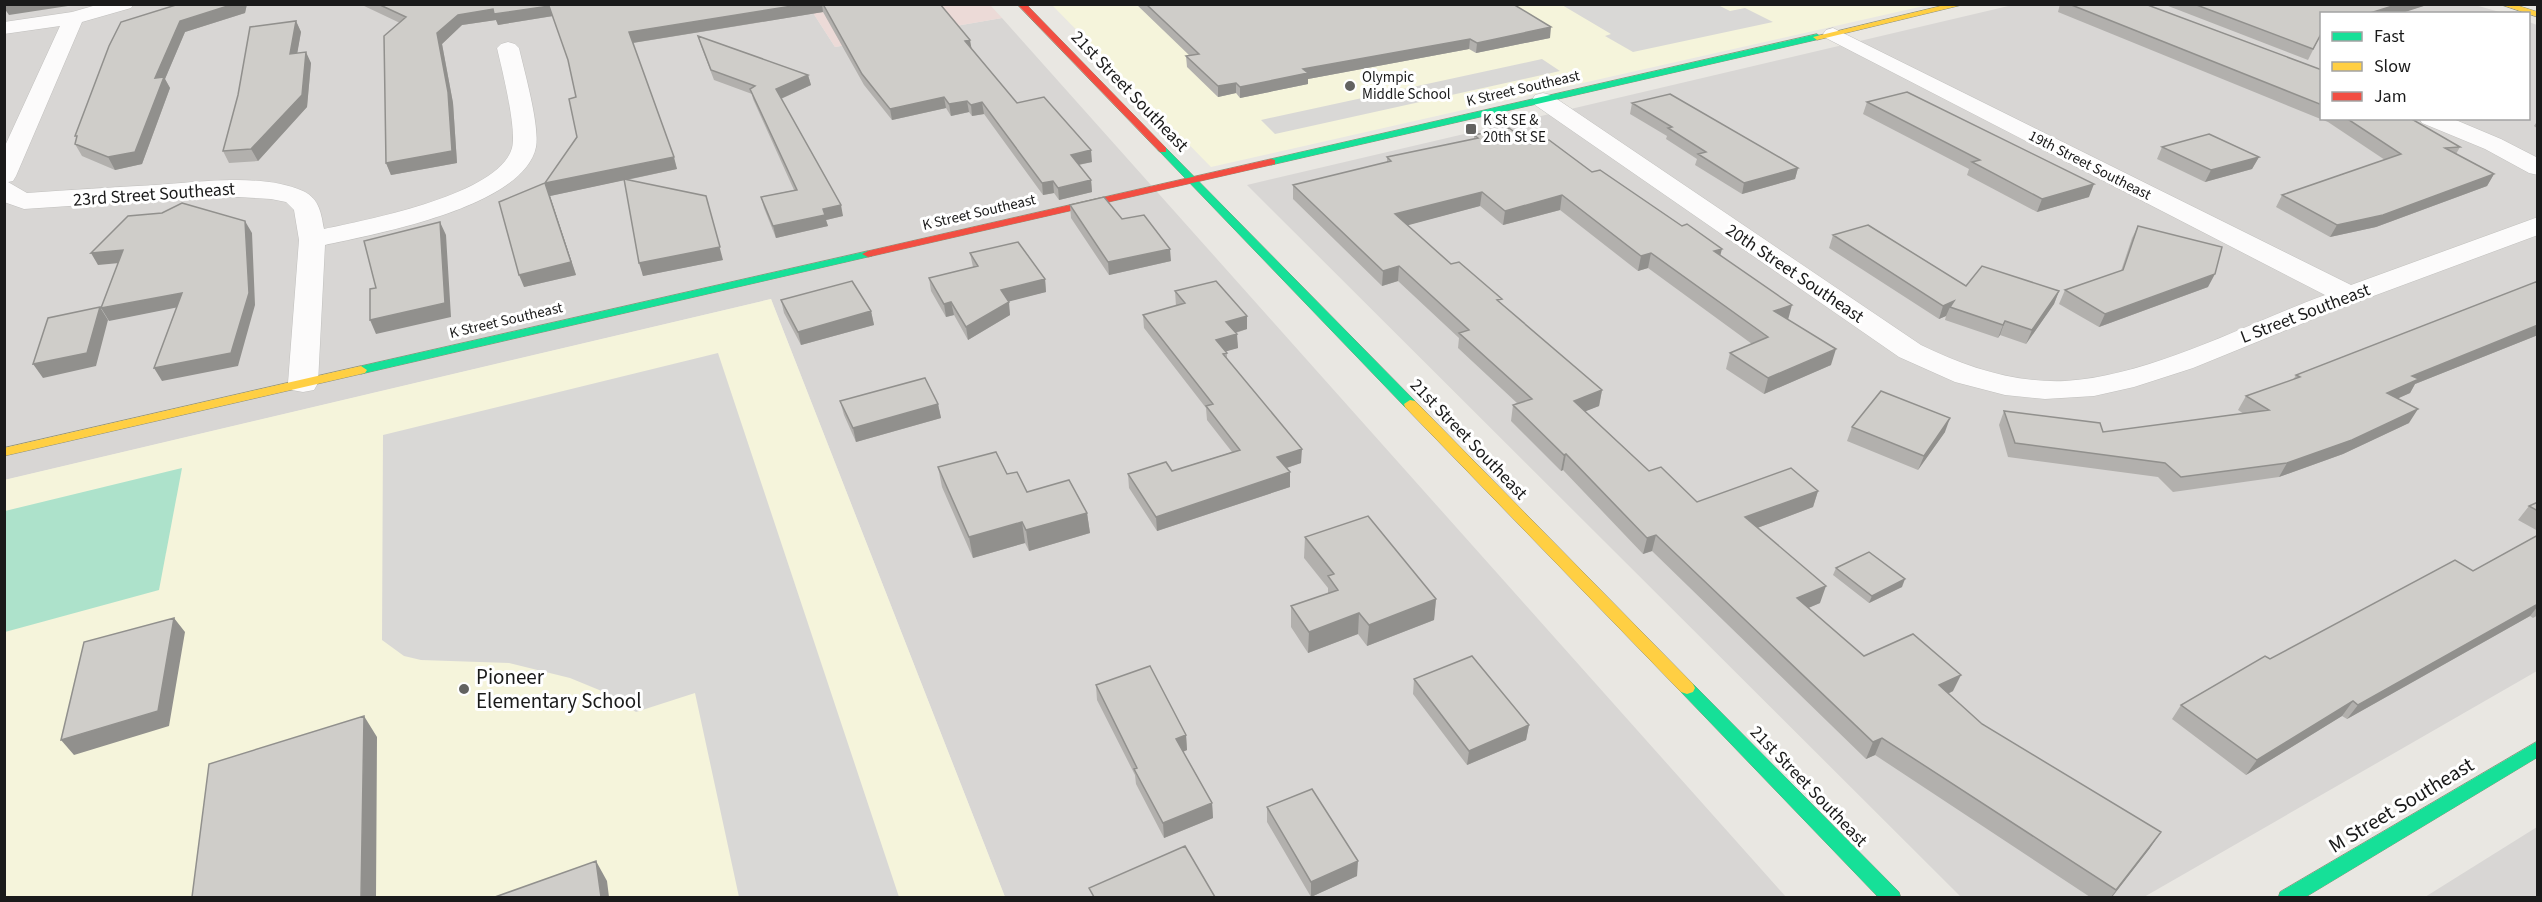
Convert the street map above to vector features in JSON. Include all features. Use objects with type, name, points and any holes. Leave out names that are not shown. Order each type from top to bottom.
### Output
[{"type":"street","points":[[4,28],[74,18],[124,4]]},
{"type":"street","name":"21st Street Southeast","points":[[1021,4],[1892,897]]},
{"type":"street","name":"K Street Southeast","points":[[4,452],[1962,4]]},
{"type":"street","points":[[2503,4],[2528,12]]},
{"type":"street","points":[[4,176],[74,18]]},
{"type":"street","name":"19th Street Southeast","points":[[1833,34],[2348,295]]},
{"type":"street","points":[[312,240],[420,215],[472,195],[502,178],[516,164],[525,147],[508,48]]},
{"type":"street","name":"20th Street Southeast","points":[[1543,100],[1910,351],[1938,366],[1990,383],[2043,390],[2069,390]]},
{"type":"street","points":[[2435,120],[2493,144],[2538,168]]},
{"type":"street","name":"23rd Street Southeast","points":[[4,189],[6,193],[24,201],[220,188],[271,191],[295,197],[307,207],[312,240],[303,383]]},
{"type":"street","name":"L Street Southeast","points":[[2069,390],[2132,377],[2186,359],[2348,295],[2538,225]]},
{"type":"street","name":"M Street Southeast","points":[[2287,897],[2538,748]]},
{"type":"shaded area","points":[[2017,4],[2475,5],[2500,12],[2320,12],[2320,120],[2530,120],[2530,22],[2537,25],[2537,671],[2144,897],[1961,897],[1247,185]]},
{"type":"shaded area","points":[[4,5],[808,5],[835,47],[1002,18],[1786,897],[1005,897],[771,299],[5,480]]},
{"type":"shaded area","points":[[808,5],[990,5],[1002,18],[835,47]]},
{"type":"shaded area","name":"Olympic Middle School","points":[[1052,5],[1928,5],[1211,167]]},
{"type":"shaded area","points":[[1562,5],[1718,5],[1730,11],[1745,8],[1773,22],[1633,52],[1605,36],[1611,34]]},
{"type":"shaded area","points":[[1542,59],[1560,71],[1275,134],[1261,120]]},
{"type":"shaded area","name":"Pioneer Elementary School","points":[[771,299],[1005,897],[5,897],[4,480]]},
{"type":"shaded area","points":[[718,353],[899,897],[739,897],[695,693],[636,712],[609,694],[570,678],[509,663],[421,660],[404,656],[382,640],[383,435]]},
{"type":"shaded area","points":[[2537,827],[2537,897],[2425,897]]},
{"type":"green space","points":[[182,468],[159,590],[5,632],[5,511]]},
{"type":"building","points":[[179,4],[234,4],[180,21],[155,78],[164,77],[135,152],[108,157],[75,144],[77,136],[75,136],[109,46],[121,22]]},
{"type":"building","points":[[378,4],[805,4],[629,32],[674,157],[545,183],[577,137],[569,99],[576,97],[568,60],[549,6],[494,14],[493,9],[458,15],[437,33],[448,92],[452,151],[386,163],[384,36],[406,17]]},
{"type":"building","points":[[823,4],[940,4],[970,40],[965,41],[1017,103],[1044,97],[1091,150],[1071,155],[1091,180],[1058,188],[1053,181],[1042,183],[982,102],[971,105],[967,101],[949,104],[944,97],[890,109],[862,74]]},
{"type":"building","name":"Olympic Middle School","points":[[1146,4],[1513,4],[1551,27],[1477,43],[1470,39],[1303,69],[1308,73],[1240,87],[1236,83],[1218,86],[1186,56],[1199,54]]},
{"type":"building","points":[[2069,4],[2145,4],[2320,69],[2320,104]]},
{"type":"building","points":[[2194,4],[2399,4],[2373,12],[2320,12],[2320,36],[2313,49]]},
{"type":"building","points":[[296,21],[290,54],[306,52],[302,95],[251,149],[223,151],[238,95],[250,27]]},
{"type":"building","points":[[698,36],[808,75],[776,89],[841,205],[823,209],[825,215],[773,226],[761,197],[797,190],[750,89],[755,86],[711,70]]},
{"type":"building","points":[[1907,92],[2094,184],[2042,199],[1972,162],[1980,160],[1867,102]]},
{"type":"building","points":[[1670,94],[1798,168],[1744,183],[1698,154],[1706,152],[1668,128],[1672,127],[1632,103]]},
{"type":"building","points":[[2349,120],[2413,120],[2460,147],[2445,148],[2494,174],[2383,215],[2337,225],[2282,195],[2401,154]]},
{"type":"building","points":[[1509,128],[1531,144],[1549,140],[1592,172],[1600,170],[1682,226],[1687,224],[1722,249],[1714,251],[1792,305],[1774,311],[1836,349],[1768,378],[1730,353],[1768,337],[1651,253],[1641,256],[1562,195],[1505,211],[1482,192],[1395,214],[1451,264],[1459,262],[1502,299],[1497,300],[1602,390],[1574,401],[1649,471],[1661,467],[1697,502],[1791,468],[1818,491],[1745,517],[1826,586],[1797,598],[1864,656],[1913,634],[1961,675],[1939,685],[1982,724],[2161,832],[2116,890],[1882,738],[1873,742],[1656,535],[1647,538],[1566,454],[1564,455],[1513,405],[1532,399],[1459,333],[1469,330],[1399,266],[1383,271],[1293,185],[1391,161],[1387,157],[1478,138],[1474,135]]},
{"type":"building","points":[[2209,134],[2259,157],[2211,170],[2162,147]]},
{"type":"building","points":[[624,179],[706,196],[720,247],[639,263]]},
{"type":"building","points":[[545,183],[571,262],[519,275],[499,202]]},
{"type":"building","points":[[1104,197],[1122,219],[1144,215],[1170,249],[1108,262],[1070,205]]},
{"type":"building","points":[[182,203],[245,221],[249,293],[231,353],[154,368],[182,293],[101,308],[123,250],[91,253],[128,216],[162,213]]},
{"type":"building","points":[[440,222],[445,303],[370,320],[370,289],[376,288],[364,241]]},
{"type":"building","points":[[1868,225],[1966,286],[1982,266],[2059,291],[2032,330],[2005,321],[2003,325],[1950,307],[1954,301],[1943,306],[1833,235]]},
{"type":"building","points":[[2138,226],[2222,247],[2215,274],[2105,314],[2065,290],[2123,270]]},
{"type":"building","points":[[1018,242],[1045,279],[1001,290],[1009,302],[966,327],[951,302],[944,304],[929,278],[978,266],[970,253]]},
{"type":"building","points":[[852,281],[871,311],[798,332],[781,300]]},
{"type":"building","points":[[1216,281],[1247,316],[1226,322],[1237,334],[1216,340],[1227,353],[1223,354],[1302,449],[1277,457],[1290,472],[1156,517],[1128,474],[1166,462],[1172,471],[1240,450],[1206,406],[1213,404],[1143,315],[1185,303],[1175,291]]},
{"type":"building","points":[[2538,281],[2538,325],[2412,376],[2419,379],[2387,393],[2418,409],[2352,440],[2287,463],[2181,477],[2165,463],[2015,443],[2004,411],[2100,423],[2103,432],[2269,410],[2246,396],[2300,377],[2296,375]]},
{"type":"building","points":[[100,307],[87,353],[33,364],[48,318]]},
{"type":"building","points":[[925,378],[938,404],[853,428],[840,401]]},
{"type":"building","points":[[1881,391],[1950,418],[1924,456],[1852,427]]},
{"type":"building","points":[[996,452],[1007,474],[1017,472],[1027,492],[1069,480],[1087,513],[1026,530],[1022,522],[969,537],[938,467]]},
{"type":"building","points":[[2538,502],[2538,511],[2529,506]]},
{"type":"building","points":[[1368,516],[1436,599],[1369,625],[1359,613],[1309,632],[1291,606],[1338,590],[1328,576],[1334,574],[1305,537]]},
{"type":"building","points":[[2538,535],[2538,604],[2358,705],[2353,701],[2257,760],[2181,705],[2265,656],[2270,659],[2455,560],[2473,571]]},
{"type":"building","points":[[1869,552],[1905,579],[1872,596],[1836,568]]},
{"type":"building","points":[[174,618],[158,711],[61,740],[84,642]]},
{"type":"building","points":[[1472,656],[1529,725],[1469,751],[1414,679]]},
{"type":"building","points":[[1150,666],[1186,735],[1176,739],[1212,803],[1163,823],[1134,769],[1137,768],[1096,685]]},
{"type":"building","points":[[364,716],[361,897],[192,897],[209,764]]},
{"type":"building","points":[[1312,789],[1358,861],[1311,882],[1267,807]]},
{"type":"building","points":[[1185,846],[1215,897],[1094,897],[1089,888]]},
{"type":"building","points":[[596,861],[601,897],[495,897]]},
{"type":"traffic: fast","points":[[1271,162],[1817,37]]},
{"type":"traffic: fast","points":[[1163,150],[1410,404]]},
{"type":"traffic: fast","points":[[361,370],[868,254]]},
{"type":"traffic: fast","points":[[1687,688],[1892,898]]},
{"type":"traffic: fast","points":[[2287,898],[2538,748]]},
{"type":"traffic: slow","points":[[1817,37],[1962,4]]},
{"type":"traffic: slow","points":[[2503,4],[2528,12]]},
{"type":"traffic: slow","points":[[2530,12],[2538,15]]},
{"type":"traffic: slow","points":[[4,452],[361,370]]},
{"type":"traffic: slow","points":[[1410,404],[1687,688]]},
{"type":"traffic: jam","points":[[1021,4],[1163,150]]},
{"type":"traffic: jam","points":[[868,254],[1271,162]]},
{"type":"place","name":"Olympic Middle School","points":[[1350,86]]},
{"type":"place","name":"K St SE & 20th St SE","points":[[1471,129]]},
{"type":"place","name":"Pioneer Elementary School","points":[[464,689]]}]
